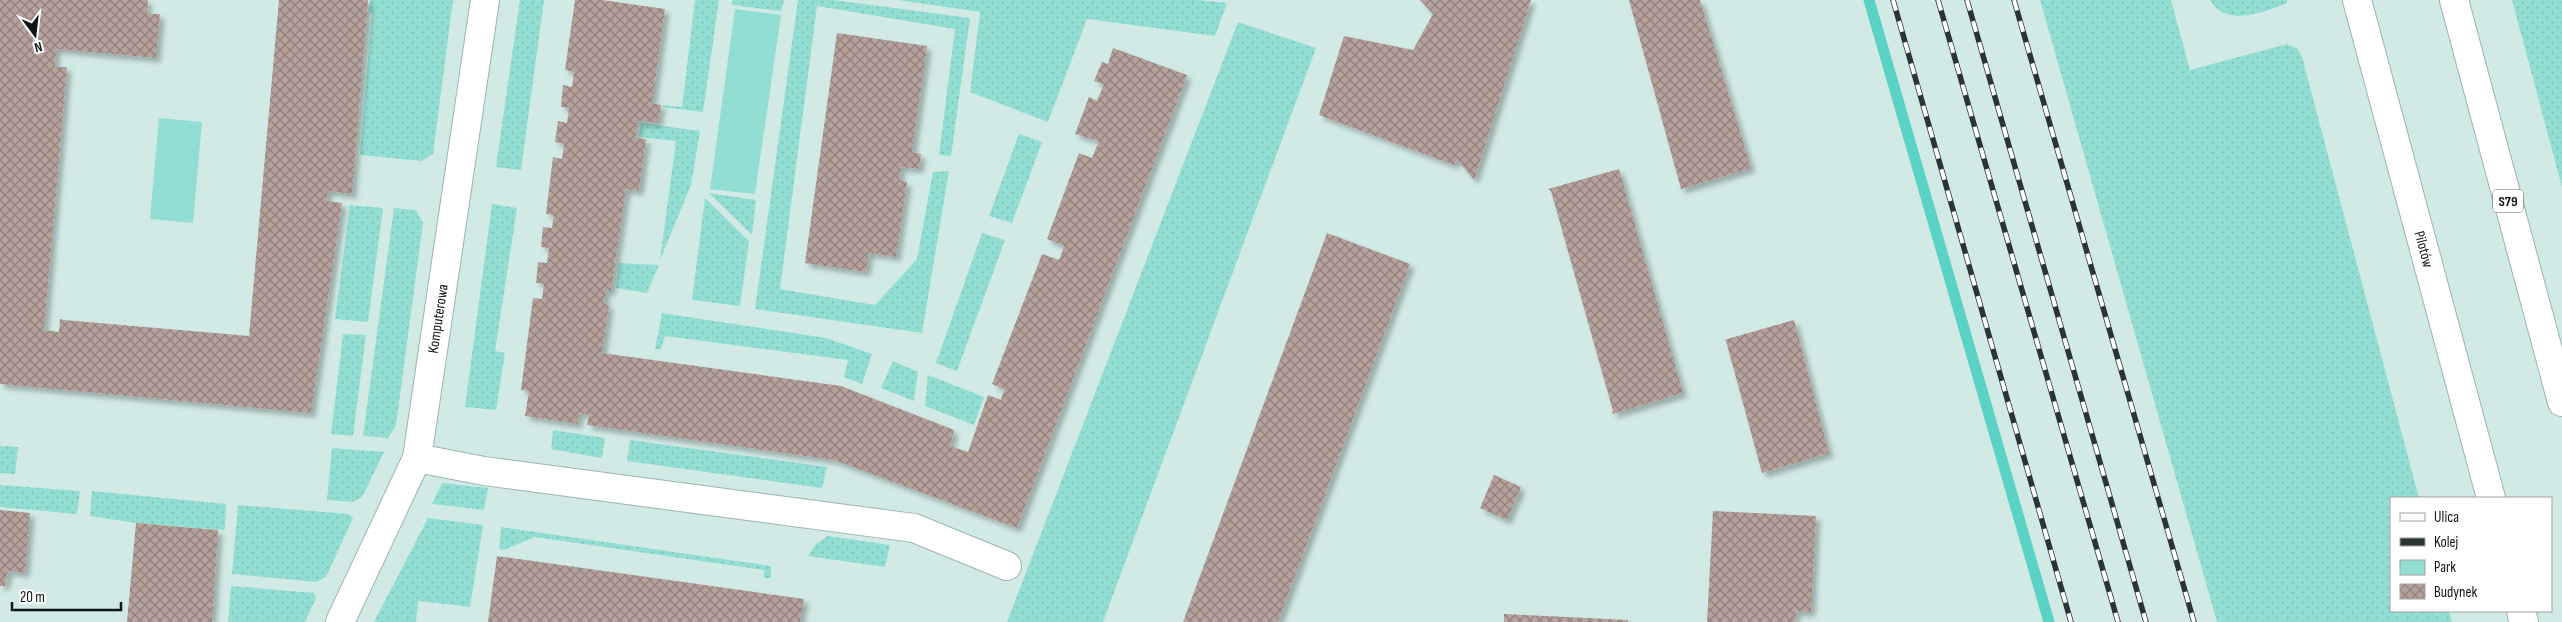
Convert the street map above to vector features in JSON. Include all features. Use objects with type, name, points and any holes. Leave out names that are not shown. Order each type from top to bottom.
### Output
[{"type":"main road","name":"Komputerowa","points":[[340,622],[417,458],[485,0]]},
{"type":"main road","name":"Pilotów","points":[[2357,0],[2491,497]]},
{"type":"main road","name":"S79","points":[[2454,0],[2562,402]]},
{"type":"main road","points":[[417,458],[494,472],[914,528],[1007,566]]},
{"type":"green space","points":[[370,0],[453,0],[433,154],[421,161],[360,155],[372,13],[369,12]]},
{"type":"green space","points":[[520,0],[544,0],[521,170],[496,167]]},
{"type":"green space","points":[[695,0],[719,0],[703,112],[663,107],[663,105],[682,107]]},
{"type":"green space","points":[[733,0],[784,0],[781,11],[732,5]]},
{"type":"green space","points":[[798,0],[833,0],[970,18],[951,156],[939,155],[955,29],[817,6],[780,289],[875,305],[917,259],[933,172],[949,171],[922,333],[755,309]]},
{"type":"green space","points":[[898,0],[1198,0],[1227,3],[1215,36],[1087,19],[1048,122],[970,92],[980,12]]},
{"type":"green space","points":[[2040,0],[2171,0],[2190,70],[2287,44],[2298,49],[2302,57],[2419,497],[2390,497],[2390,612],[2449,612],[2452,622],[2217,622]]},
{"type":"green space","points":[[2210,0],[2287,0],[2287,3],[2257,13],[2236,16],[2226,14],[2217,9]]},
{"type":"green space","points":[[2512,0],[2562,0],[2562,187]]},
{"type":"green space","points":[[735,9],[781,15],[755,194],[710,189]]},
{"type":"green space","points":[[1238,22],[1316,48],[1103,622],[1007,622]]},
{"type":"green space","points":[[159,118],[202,122],[193,223],[150,219]]},
{"type":"green space","points":[[641,123],[700,131],[691,185],[660,260],[676,141],[639,137]]},
{"type":"green space","points":[[1019,134],[1042,142],[1012,223],[989,216]]},
{"type":"green space","points":[[709,193],[756,200],[752,235]]},
{"type":"green space","points":[[705,198],[749,241],[740,306],[692,300]]},
{"type":"green space","points":[[492,204],[517,208],[495,351],[505,353],[496,410],[465,407]]},
{"type":"green space","points":[[350,205],[383,208],[368,322],[335,319]]},
{"type":"green space","points":[[394,208],[416,210],[423,223],[396,425],[388,438],[363,436]]},
{"type":"green space","points":[[982,233],[1005,240],[957,371],[936,363]]},
{"type":"green space","points":[[619,263],[659,265],[647,293],[616,288]]},
{"type":"green space","points":[[662,313],[826,338],[872,354],[862,384],[844,377],[848,360],[665,336],[661,349],[655,349]]},
{"type":"green space","points":[[343,334],[366,335],[353,436],[331,434]]},
{"type":"green space","points":[[893,361],[918,372],[914,401],[881,388]]},
{"type":"green space","points":[[928,375],[984,397],[974,425],[925,406]]},
{"type":"green space","points":[[553,430],[605,438],[602,458],[551,449]]},
{"type":"green space","points":[[630,440],[827,467],[822,488],[627,461]]},
{"type":"green space","points":[[0,446],[18,447],[15,474],[0,473]]},
{"type":"green space","points":[[332,448],[384,452],[362,497],[353,502],[327,500]]},
{"type":"green space","points":[[442,483],[488,488],[484,510],[432,504]]},
{"type":"green space","points":[[0,485],[80,491],[77,514],[0,507]]},
{"type":"green space","points":[[92,491],[226,504],[225,530],[136,523],[90,516]]},
{"type":"green space","points":[[238,505],[349,514],[353,518],[326,577],[316,582],[232,574]]},
{"type":"green space","points":[[428,518],[483,525],[470,607],[418,601],[416,622],[374,622]]},
{"type":"green space","points":[[501,527],[771,566],[771,578],[764,578],[764,570],[535,537],[504,550],[499,549]]},
{"type":"green space","points":[[828,536],[890,545],[885,567],[808,556],[816,544]]},
{"type":"green space","points":[[231,586],[314,593],[316,598],[305,622],[228,622]]},
{"type":"building","points":[[0,0],[148,0],[147,14],[160,14],[156,58],[56,49],[55,67],[67,67],[44,330],[59,332],[60,319],[249,336],[279,0],[368,0],[352,194],[328,191],[327,201],[342,203],[311,413],[0,384]]},
{"type":"building","points":[[575,0],[602,0],[665,9],[652,103],[661,105],[658,123],[638,121],[635,138],[646,139],[639,191],[626,189],[611,291],[606,290],[604,304],[609,305],[602,353],[841,386],[954,430],[950,446],[968,452],[988,395],[1001,400],[1005,389],[992,384],[1042,254],[1059,260],[1061,255],[1064,246],[1047,239],[1079,153],[1092,158],[1099,141],[1075,134],[1089,97],[1097,101],[1104,84],[1094,81],[1102,62],[1108,64],[1113,48],[1187,75],[1017,528],[834,460],[587,425],[589,415],[579,413],[578,424],[525,416],[529,391],[521,390],[533,298],[542,299],[544,284],[536,283],[538,262],[547,263],[549,248],[541,247],[543,227],[552,228],[554,215],[546,214],[553,157],[562,159],[564,144],[555,142],[558,121],[567,123],[569,108],[561,107],[563,85],[572,87],[574,72],[565,70]]},
{"type":"building","points":[[1420,0],[1531,0],[1474,180],[1457,159],[1454,165],[1319,115],[1344,36],[1413,50],[1433,14]]},
{"type":"building","points":[[1629,0],[1700,0],[1751,168],[1681,189]]},
{"type":"building","points":[[837,33],[927,46],[912,152],[921,154],[919,169],[901,167],[899,180],[907,182],[896,257],[869,253],[866,272],[805,263]]},
{"type":"building","points":[[1619,169],[1683,393],[1612,414],[1613,411],[1551,191],[1548,189]]},
{"type":"building","points":[[1327,233],[1410,264],[1278,622],[1183,622]]},
{"type":"building","points":[[1794,320],[1829,453],[1762,473],[1726,341],[1724,340]]},
{"type":"building","points":[[1494,475],[1521,487],[1507,520],[1480,508]]},
{"type":"building","points":[[0,510],[30,513],[25,573],[8,571],[5,586],[0,586]]},
{"type":"building","points":[[1713,511],[1816,516],[1811,612],[1796,611],[1795,622],[1707,622]]},
{"type":"building","points":[[136,523],[218,530],[212,622],[127,622]]},
{"type":"building","points":[[497,556],[804,599],[800,622],[488,622]]},
{"type":"building","points":[[1504,614],[1628,620],[1628,622],[1504,622]]},
{"type":"waterway","points":[[1869,0],[2049,622]]},
{"type":"railway","points":[[1893,0],[2071,622]]},
{"type":"railway","points":[[1938,0],[2118,622]]},
{"type":"railway","points":[[1967,0],[2146,622]]},
{"type":"railway","points":[[2014,0],[2194,622]]}]
